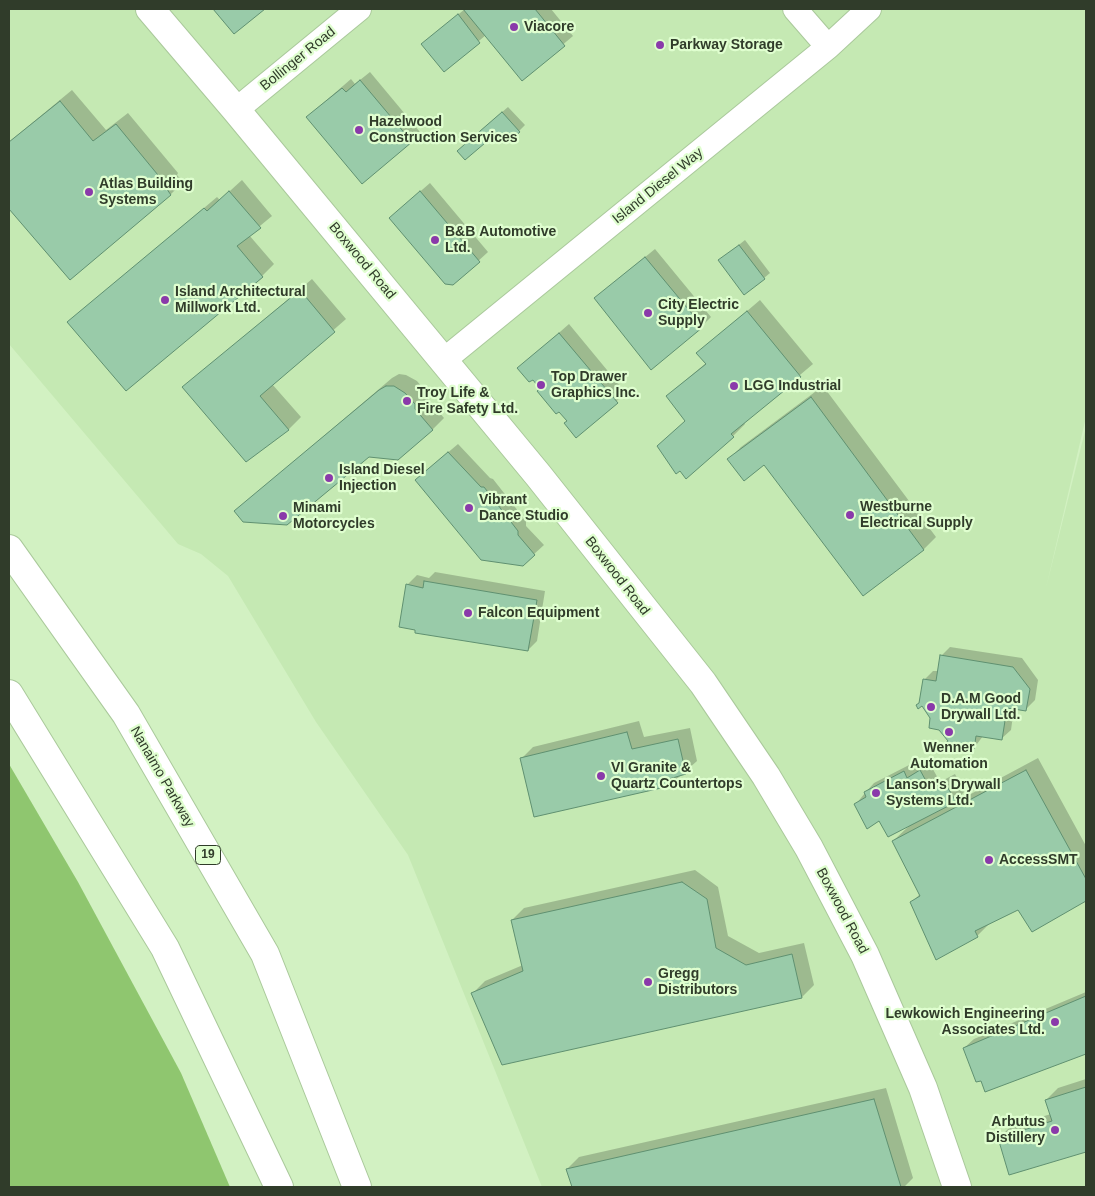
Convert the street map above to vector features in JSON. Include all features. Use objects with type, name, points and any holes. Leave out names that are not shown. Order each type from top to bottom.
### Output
[{"type":"main road","name":"Boxwood Road","points":[[150,9],[444,360],[703,683],[766,776],[809,848],[872,969],[923,1088],[957,1187]]},
{"type":"main road","name":"Nanaimo Parkway","points":[[9,549],[126,714],[265,954],[357,1187]]},
{"type":"main road","points":[[9,694],[165,948],[279,1187]]},
{"type":"street","name":"Bollinger Road","points":[[236,110],[359,9]]},
{"type":"street","points":[[795,9],[828,47]]},
{"type":"street","name":"Island Diesel Way","points":[[444,360],[828,47],[869,9]]},
{"type":"shaded area","points":[[9,9],[1086,9],[1086,417],[1046,588],[1086,427],[1086,1187],[542,1187],[408,855],[316,722],[228,576],[201,554],[178,544],[9,344]]},
{"type":"shaded area","points":[[9,764],[78,882],[181,1073],[230,1187],[9,1187]]},
{"type":"building","points":[[213,9],[265,9],[234,34]]},
{"type":"building","name":"Viacore","points":[[463,9],[535,9],[565,46],[522,81]]},
{"type":"building","points":[[458,14],[480,43],[444,72],[421,44]]},
{"type":"building","name":"Hazelwood Construction Services","points":[[360,80],[412,142],[362,184],[306,117],[342,88],[346,92]]},
{"type":"building","name":"Atlas Building Systems","points":[[60,101],[93,141],[116,124],[167,186],[166,188],[171,195],[70,280],[9,209],[9,142]]},
{"type":"building","points":[[502,112],[520,132],[507,143],[498,132],[465,160],[457,151]]},
{"type":"building","name":"Island Architectural Millwork Ltd.","points":[[229,191],[261,228],[237,246],[263,277],[126,391],[67,322],[204,208],[207,211]]},
{"type":"building","name":"B&B Automotive Ltd.","points":[[420,191],[480,262],[453,285],[445,284],[389,218]]},
{"type":"building","points":[[739,245],[765,279],[744,295],[718,260]]},
{"type":"building","name":"City Electric Supply","points":[[645,257],[703,327],[651,370],[594,298]]},
{"type":"building","points":[[300,290],[335,332],[260,396],[289,430],[246,462],[182,387]]},
{"type":"building","name":"LGG Industrial","points":[[747,311],[801,377],[731,434],[734,437],[686,479],[680,471],[676,474],[657,446],[685,421],[666,396],[706,364],[696,353]]},
{"type":"building","points":[[559,333],[618,403],[576,438],[564,423],[567,421],[559,412],[556,414],[537,391],[540,389],[533,380],[529,382],[517,368]]},
{"type":"building","points":[[386,386],[394,386],[405,393],[415,404],[415,409],[433,430],[398,460],[369,457],[287,525],[243,522],[234,511]]},
{"type":"building","name":"Westburne Electrical Supply","points":[[811,397],[924,550],[863,596],[764,465],[744,481],[727,459]]},
{"type":"building","name":"Vibrant Dance Studio","points":[[448,452],[481,487],[484,487],[518,531],[518,535],[535,555],[523,566],[481,560],[415,480]]},
{"type":"building","name":"Falcon Equipment","points":[[424,581],[537,600],[528,651],[415,633],[415,630],[399,627],[406,584],[423,588]]},
{"type":"building","points":[[940,655],[1013,667],[1030,689],[1026,711],[1007,708],[1002,740],[976,736],[974,749],[950,745],[947,748],[944,744],[948,741],[939,730],[929,728],[930,718],[922,706],[918,709],[916,705],[919,703],[923,679],[936,681]]},
{"type":"building","name":"VI Granite & Quartz Countertops","points":[[627,732],[632,749],[678,739],[686,774],[669,779],[670,786],[534,817],[520,758]]},
{"type":"building","points":[[920,770],[931,790],[945,783],[956,802],[888,837],[879,821],[867,829],[854,804],[866,797],[864,792],[904,771],[907,778]]},
{"type":"building","name":"AccessSMT","points":[[1026,770],[1086,879],[1086,901],[1032,932],[1018,910],[975,931],[978,937],[936,960],[910,902],[920,896],[892,841]]},
{"type":"building","name":"Gregg Distributors","points":[[682,882],[707,899],[716,948],[746,965],[792,954],[802,998],[502,1065],[471,993],[523,971],[511,920]]},
{"type":"building","name":"Lewkowich Engineering Associates Ltd.","points":[[1086,996],[1086,1054],[985,1092],[981,1081],[976,1082],[963,1048]]},
{"type":"building","name":"Arbutus Distillery","points":[[1086,1087],[1086,1152],[1009,1175],[998,1138],[1052,1121],[1045,1100]]},
{"type":"building","points":[[874,1099],[901,1187],[572,1187],[566,1169]]},
{"type":"place","name":"Viacore","points":[[514,27]]},
{"type":"place","name":"Parkway Storage","points":[[660,45]]},
{"type":"place","name":"Hazelwood Construction Services","points":[[359,130]]},
{"type":"place","name":"Atlas Building Systems","points":[[89,192]]},
{"type":"place","name":"B&B Automotive Ltd.","points":[[435,240]]},
{"type":"place","name":"Island Architectural Millwork Ltd.","points":[[165,300]]},
{"type":"place","name":"City Electric Supply","points":[[648,313]]},
{"type":"place","name":"Top Drawer Graphics Inc.","points":[[541,385]]},
{"type":"place","name":"LGG Industrial","points":[[734,386]]},
{"type":"place","name":"Troy Life & Fire Safety Ltd.","points":[[407,401]]},
{"type":"place","name":"Island Diesel Injection","points":[[329,478]]},
{"type":"place","name":"Vibrant Dance Studio","points":[[469,508]]},
{"type":"place","name":"Westburne Electrical Supply","points":[[850,515]]},
{"type":"place","name":"Minami Motorcycles","points":[[283,516]]},
{"type":"place","name":"Falcon Equipment","points":[[468,613]]},
{"type":"place","name":"D.A.M Good Drywall Ltd.","points":[[931,707]]},
{"type":"place","name":"Wenner Automation","points":[[949,732]]},
{"type":"place","name":"VI Granite & Quartz Countertops","points":[[601,776]]},
{"type":"place","name":"Lanson's Drywall Systems Ltd.","points":[[876,793]]},
{"type":"place","name":"AccessSMT","points":[[989,860]]},
{"type":"place","name":"Gregg Distributors","points":[[648,982]]},
{"type":"place","name":"Lewkowich Engineering Associates Ltd.","points":[[1055,1022]]},
{"type":"place","name":"Arbutus Distillery","points":[[1055,1130]]}]
